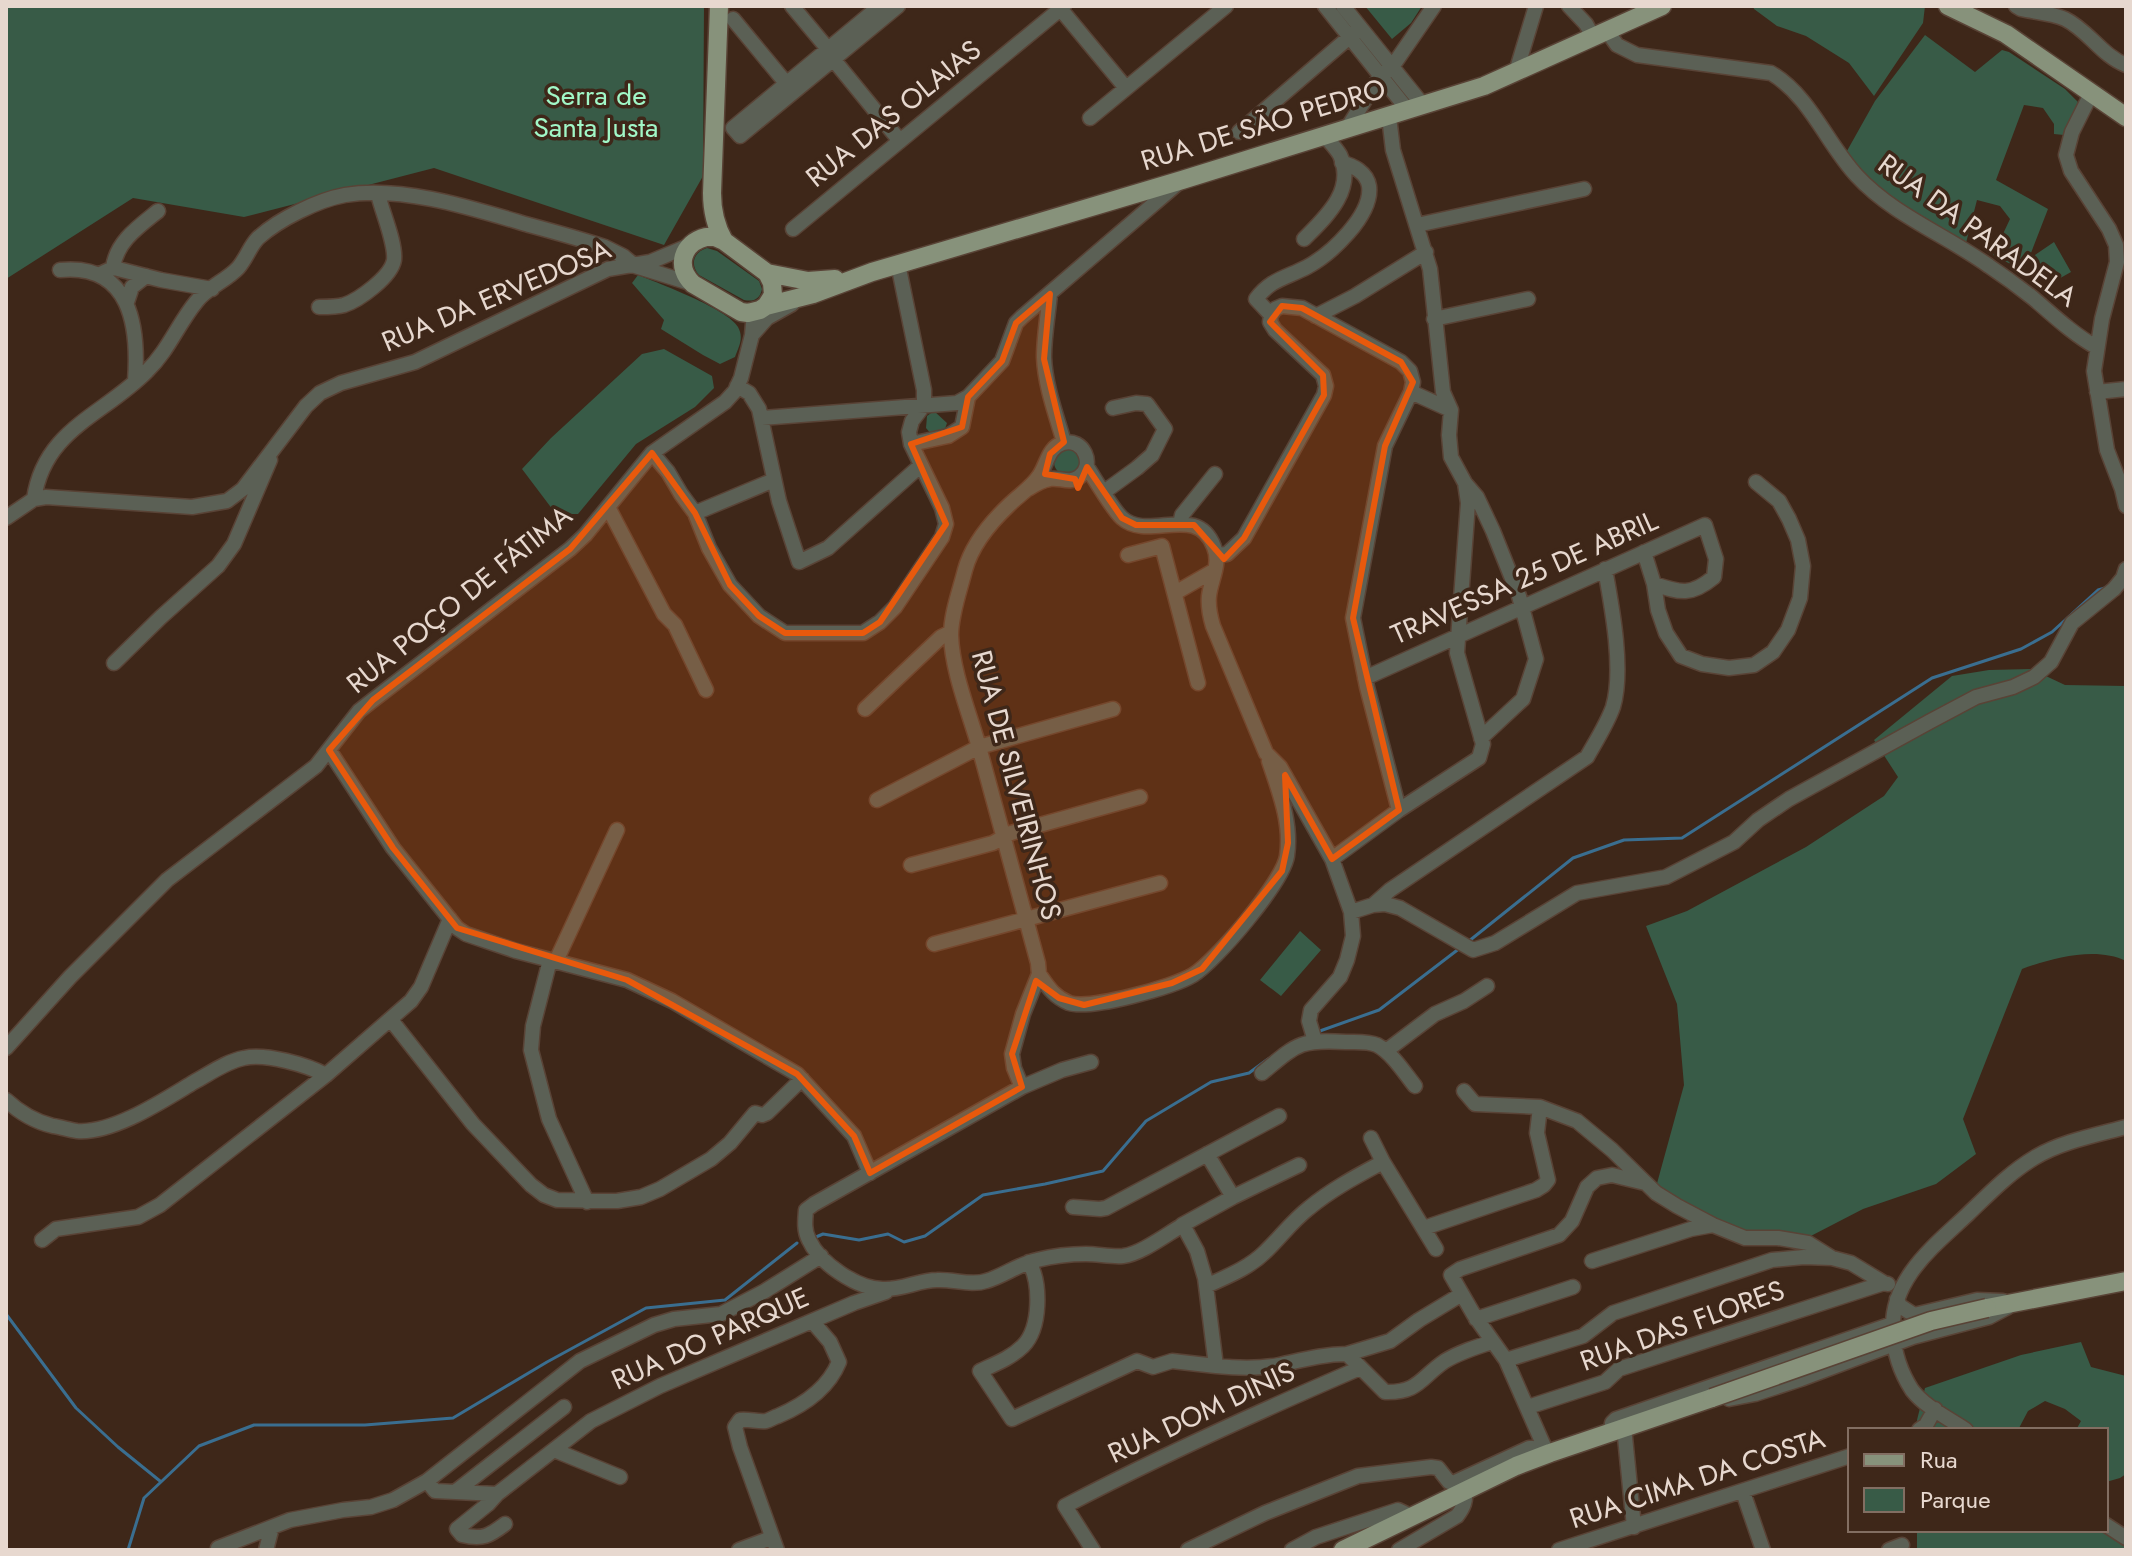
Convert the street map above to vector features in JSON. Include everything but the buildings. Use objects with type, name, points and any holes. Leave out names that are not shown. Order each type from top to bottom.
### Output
[{"type":"main road","points":[[719,6],[712,210],[724,241]]},
{"type":"main road","name":"RUA DE SÃO PEDRO","points":[[760,309],[1484,86],[1662,6]]},
{"type":"main road","points":[[1949,6],[2006,34],[2126,117]]},
{"type":"main road","points":[[694,242],[715,237],[724,241],[767,273],[774,289],[773,295],[760,309],[741,312],[688,280],[683,267],[684,254],[694,242],[712,193]]},
{"type":"main road","name":"RUA DE SÃO PEDRO","points":[[767,273],[808,281],[872,272]]},
{"type":"main road","points":[[1343,1550],[1542,1455],[1931,1321],[2126,1281]]},
{"type":"street","points":[[880,6],[830,54],[740,136],[733,128],[786,83],[830,54],[898,6]]},
{"type":"street","points":[[1090,118],[1226,6]]},
{"type":"street","points":[[1325,6],[1355,33],[1414,106]]},
{"type":"street","points":[[1343,6],[1355,33]]},
{"type":"street","points":[[1348,127],[1434,6]]},
{"type":"street","points":[[1516,72],[1536,6]]},
{"type":"street","name":"RUA DA PARADELA","points":[[1569,6],[1586,24],[1637,55],[1771,73],[1785,81],[1857,176],[1885,201],[1985,263],[2080,338],[2096,347],[2117,262],[2116,245],[2071,171],[2066,155],[2072,132],[2091,94]]},
{"type":"street","points":[[2016,6],[2057,13],[2086,33],[2118,62],[2126,65]]},
{"type":"street","points":[[2057,13],[2074,6]]},
{"type":"street","points":[[795,7],[900,141]]},
{"type":"street","points":[[1061,7],[1126,88]]},
{"type":"street","name":"RUA DAS OLAIAS","points":[[793,229],[1061,7]]},
{"type":"street","points":[[733,19],[786,83]]},
{"type":"street","points":[[1239,132],[1355,33]]},
{"type":"street","points":[[1381,117],[1378,128],[1393,150],[1430,269],[1443,392],[1451,410],[1451,457],[1465,483],[1477,497],[1493,531],[1522,606],[1536,659],[1523,699],[1481,738]]},
{"type":"street","points":[[1304,239],[1333,209],[1340,196],[1342,163],[1324,135]]},
{"type":"street","points":[[1271,315],[1256,299],[1265,286],[1310,266],[1337,245],[1356,223],[1365,206],[1369,188],[1366,177],[1351,165],[1342,163]]},
{"type":"street","points":[[761,418],[957,403],[968,397],[1002,361],[1016,323],[1182,180]]},
{"type":"street","points":[[1417,225],[1584,189]]},
{"type":"street","points":[[319,307],[343,305],[356,299],[385,276],[392,266],[393,249],[378,194]]},
{"type":"street","points":[[6,518],[34,499],[36,482],[66,434],[145,373],[164,352],[197,300],[240,266],[257,239],[289,217],[320,203],[344,195],[425,197],[605,247],[635,266]]},
{"type":"street","points":[[106,271],[120,245],[158,211]]},
{"type":"street","name":"RUA DA ERVEDOSA","points":[[34,499],[46,497],[192,507],[227,501],[243,489],[306,406],[320,393],[341,383],[415,362],[608,269],[635,266],[672,254],[694,242]]},
{"type":"street","points":[[1316,316],[1426,252]]},
{"type":"street","points":[[652,453],[695,513],[709,548],[730,585],[759,616],[785,633],[863,633],[880,622],[905,593],[942,537],[946,524],[942,508],[911,444],[909,432],[912,421],[924,405],[924,390],[898,264]]},
{"type":"street","name":"RUA DA ERVEDOSA","points":[[635,266],[693,284]]},
{"type":"street","points":[[60,270],[146,276],[212,289]]},
{"type":"street","points":[[106,271],[127,302],[135,327],[135,381]]},
{"type":"street","points":[[127,302],[132,287],[146,276]]},
{"type":"street","points":[[752,335],[767,318],[813,294]]},
{"type":"street","points":[[1050,294],[1044,359],[1064,442]]},
{"type":"street","points":[[1434,319],[1528,299]]},
{"type":"street","points":[[727,303],[744,330],[747,352]]},
{"type":"street","points":[[1175,593],[1244,538],[1324,395],[1326,386],[1323,375],[1270,322],[1275,309],[1290,305],[1302,308],[1401,362],[1410,371],[1413,382],[1385,446],[1353,618],[1399,810]]},
{"type":"street","name":"RUA POÇO DE FÁTIMA","points":[[6,1048],[70,977],[167,880],[313,769],[359,711],[570,549],[652,453],[725,402],[737,386],[760,309]]},
{"type":"street","points":[[2096,347],[2094,371],[2107,450],[2126,506]]},
{"type":"street","points":[[737,386],[749,393],[759,409],[774,480],[799,562],[828,548],[920,466]]},
{"type":"street","points":[[2097,392],[2126,389]]},
{"type":"street","points":[[1411,392],[1451,410]]},
{"type":"street","points":[[911,444],[948,436],[962,427],[968,397]]},
{"type":"street","points":[[1104,492],[1152,455],[1165,429],[1147,404],[1113,408]]},
{"type":"street","points":[[1039,974],[1052,993],[1072,1004],[1099,1004],[1190,977],[1207,964],[1273,887],[1287,858],[1284,808],[1266,753],[1209,610],[1209,593],[1216,563],[1213,544],[1206,533],[1194,525],[1136,525],[1122,518],[1087,467],[1083,449],[1075,443],[1064,442],[1053,448],[1048,460],[1050,469],[1060,479],[1072,481],[1087,467]]},
{"type":"street","points":[[114,663],[218,566],[240,533],[274,449]]},
{"type":"street","name":"RUA DE SILVEIRINHOS","points":[[1039,974],[953,653],[951,632],[975,545],[1008,506],[1028,489],[1048,460]]},
{"type":"street","points":[[1180,524],[1182,515],[1215,474]]},
{"type":"street","name":"RUA DE SILVEIRINHOS","points":[[1028,489],[1049,479],[1060,479]]},
{"type":"street","points":[[695,513],[774,480]]},
{"type":"street","points":[[1644,552],[1666,633],[1681,656],[1702,664],[1729,668],[1754,665],[1773,652],[1788,630],[1800,598],[1803,566],[1798,540],[1779,501],[1756,482]]},
{"type":"street","points":[[1332,859],[1399,810],[1479,758],[1483,744],[1457,653],[1468,503],[1465,483]]},
{"type":"street","points":[[608,507],[664,614],[675,625],[706,690]]},
{"type":"street","name":"TRAVESSA 25 DE ABRIL","points":[[1365,678],[1705,525],[1716,559],[1714,577],[1704,586],[1688,592],[1654,584]]},
{"type":"street","points":[[1128,555],[1162,546],[1198,683]]},
{"type":"street","points":[[1373,905],[1390,890],[1587,757],[1613,706],[1617,677],[1605,569]]},
{"type":"street","points":[[1351,912],[1385,904],[1400,908],[1473,950],[1495,943],[1577,893],[1666,877],[1734,842],[1758,820],[1789,799],[1929,722],[1976,697],[2013,687],[2034,677],[2051,662],[2072,623],[2114,589],[2124,573]]},
{"type":"street","points":[[1175,593],[1190,590],[1199,595],[1209,610]]},
{"type":"street","points":[[865,709],[941,637],[951,632]]},
{"type":"street","points":[[877,800],[979,747],[1113,709]]},
{"type":"street","points":[[329,750],[393,848],[450,919],[466,934],[516,951],[627,980],[672,1001],[797,1074],[854,1136],[870,1173]]},
{"type":"street","points":[[1266,753],[1280,767],[1332,859],[1351,912],[1353,936],[1347,960],[1340,977],[1311,1010],[1309,1021],[1313,1036]]},
{"type":"street","points":[[911,865],[1140,797]]},
{"type":"street","points":[[587,1202],[549,1119],[531,1050],[533,1026],[553,960],[617,830]]},
{"type":"street","points":[[934,944],[1160,883]]},
{"type":"street","points":[[42,1240],[56,1229],[138,1217],[160,1205],[326,1075],[411,1001],[421,987],[450,919]]},
{"type":"street","points":[[1022,1087],[1012,1054],[1039,974]]},
{"type":"street","points":[[1386,1051],[1435,1014],[1487,986]]},
{"type":"street","points":[[1028,1004],[1052,993]]},
{"type":"street","points":[[391,1020],[463,1113],[531,1185],[557,1200],[617,1201],[641,1197],[660,1189],[711,1159],[730,1143],[755,1113],[767,1113],[802,1079]]},
{"type":"street","points":[[1262,1073],[1313,1036],[1373,1043],[1386,1051],[1415,1086]]},
{"type":"street","points":[[6,1100],[17,1110],[46,1124],[79,1131],[110,1126],[146,1110],[242,1058],[258,1057],[311,1067],[326,1075]]},
{"type":"street","points":[[894,1289],[880,1290],[857,1283],[834,1269],[808,1239],[804,1223],[806,1210],[1022,1087],[1091,1062]]},
{"type":"street","points":[[1464,1091],[1475,1104],[1540,1107],[1577,1121],[1656,1193],[1713,1225],[1745,1238],[1778,1238],[1808,1243],[1832,1258]]},
{"type":"street","points":[[1424,1228],[1544,1185],[1548,1180],[1537,1133],[1540,1107]]},
{"type":"street","points":[[1073,1207],[1106,1208],[1279,1116]]},
{"type":"street","points":[[1963,1428],[1920,1398],[1903,1372],[1893,1346],[1892,1326],[1898,1294],[1913,1268],[1974,1208],[2034,1158],[2057,1147],[2122,1132]]},
{"type":"street","points":[[1371,1138],[1436,1249]]},
{"type":"street","points":[[1207,1154],[1233,1197]]},
{"type":"street","points":[[1206,1286],[1250,1264],[1306,1210],[1331,1191],[1383,1162]]},
{"type":"street","name":"RUA DO PARQUE","points":[[505,1524],[490,1535],[477,1539],[462,1535],[457,1529],[591,1421],[660,1386],[894,1289],[929,1280],[978,1283],[1029,1262],[1086,1254],[1122,1256],[1132,1253],[1233,1197],[1299,1165]]},
{"type":"street","points":[[1542,1455],[1528,1407],[1506,1360],[1476,1319],[1451,1275],[1460,1269],[1559,1235],[1572,1221],[1587,1187],[1597,1178],[1612,1175],[1645,1183]]},
{"type":"street","points":[[1182,1225],[1197,1251],[1206,1286],[1216,1366]]},
{"type":"street","points":[[1592,1261],[1691,1229],[1713,1225]]},
{"type":"street","points":[[218,1548],[290,1520],[371,1507],[393,1500],[427,1481],[580,1361],[654,1325],[674,1319],[721,1314],[821,1256]]},
{"type":"street","points":[[1506,1360],[1583,1336],[1613,1313],[1772,1260],[1832,1258],[1851,1263],[1898,1294],[1900,1306],[1914,1315]]},
{"type":"street","points":[[1029,1262],[1038,1285],[1035,1320],[1025,1344],[1009,1357],[980,1371],[1012,1419],[1137,1361],[1153,1367],[1172,1361],[1236,1368],[1347,1354],[1390,1341],[1462,1294]]},
{"type":"street","name":"RUA DAS FLORES","points":[[1528,1407],[1605,1382],[1619,1369],[1884,1283]]},
{"type":"street","points":[[1476,1319],[1573,1287]]},
{"type":"street","points":[[1634,1527],[1618,1430],[1612,1423],[1616,1419],[1892,1326],[1914,1315],[1985,1299],[2015,1303]]},
{"type":"street","points":[[1712,1398],[1755,1394],[1913,1337],[1989,1317],[2015,1303]]},
{"type":"street","points":[[739,1550],[774,1544],[735,1427],[740,1420],[766,1421],[791,1410],[818,1393],[834,1375],[839,1362],[830,1342],[812,1321]]},
{"type":"street","points":[[1347,1354],[1385,1392],[1402,1393],[1415,1387],[1445,1361],[1492,1342]]},
{"type":"street","name":"RUA DOM DINIS","points":[[1093,1550],[1065,1506],[1220,1428],[1360,1368]]},
{"type":"street","points":[[455,1492],[564,1407]]},
{"type":"street","points":[[1922,1428],[1935,1409]]},
{"type":"street","points":[[1188,1550],[1265,1513],[1358,1476],[1431,1467],[1438,1468],[1453,1483],[1529,1448],[1542,1455]]},
{"type":"street","points":[[554,1450],[620,1477]]},
{"type":"street","name":"RUA CIMA DA COSTA","points":[[1559,1550],[1848,1457]]},
{"type":"street","points":[[427,1481],[435,1491],[497,1494]]},
{"type":"street","points":[[1399,1550],[1457,1516],[1463,1509],[1465,1490]]},
{"type":"street","points":[[1743,1492],[1763,1550]]},
{"type":"street","points":[[1292,1550],[1316,1537],[1398,1510],[1413,1517]]},
{"type":"street","points":[[2108,1526],[2126,1538]]},
{"type":"street","points":[[266,1550],[272,1527]]},
{"type":"highlighted area","points":[[1050,294],[1044,359],[1064,442],[1050,454],[1045,474],[1075,479],[1078,488],[1087,467],[1122,518],[1136,525],[1194,525],[1224,559],[1244,538],[1324,395],[1323,375],[1270,322],[1282,306],[1302,308],[1401,362],[1413,382],[1385,446],[1353,618],[1399,810],[1332,859],[1285,775],[1288,843],[1282,871],[1202,969],[1172,983],[1084,1005],[1059,998],[1036,981],[1012,1054],[1022,1087],[870,1173],[854,1136],[797,1074],[627,980],[457,928],[393,848],[329,750],[373,700],[570,549],[652,453],[695,513],[730,585],[759,616],[785,633],[863,633],[880,622],[946,524],[911,444],[962,427],[968,397],[1002,361],[1016,323]]},
{"type":"green space","name":"Serra de Santa Justa","points":[[6,6],[704,6],[703,176],[664,245],[434,168],[244,217],[133,198],[6,279]]},
{"type":"green space","points":[[1365,6],[1422,6],[1411,23],[1392,39]]},
{"type":"green space","points":[[1753,6],[1925,6],[1923,23],[1874,96],[1849,63],[1806,36],[1777,26]]},
{"type":"green space","points":[[1925,35],[1975,72],[2002,50],[2009,52],[2065,89],[2078,102],[2064,135],[2054,134],[2054,124],[2043,108],[2024,105],[1996,180],[2048,209],[2024,271],[1993,255],[2010,219],[2000,206],[1977,200],[1966,243],[1885,201],[1843,158],[1875,101]]},
{"type":"green space","points":[[2054,242],[2071,272],[2048,285],[2032,257]]},
{"type":"green space","points":[[707,248],[717,251],[759,281],[762,289],[758,297],[744,300],[699,275],[694,259]]},
{"type":"green space","points":[[638,275],[692,297],[732,320],[741,335],[735,357],[720,364],[661,329],[664,320],[632,283]]},
{"type":"green space","points":[[664,349],[712,376],[714,388],[695,407],[636,444],[578,514],[556,514],[522,469],[642,354]]},
{"type":"green space","points":[[934,411],[947,423],[944,432],[932,435],[926,428],[927,416]]},
{"type":"green space","points":[[1067,449],[1076,453],[1080,462],[1076,471],[1067,475],[1058,471],[1054,462],[1058,453]]},
{"type":"green space","points":[[2031,669],[2065,685],[2126,686],[2126,961],[2101,954],[2074,955],[2022,969],[1963,1119],[1976,1154],[1936,1184],[1863,1209],[1805,1239],[1739,1231],[1656,1187],[1684,1085],[1677,1004],[1646,926],[1687,911],[1806,847],[1884,796],[1898,777],[1874,740],[1952,676],[1989,670]]},
{"type":"green space","points":[[1300,931],[1321,950],[1281,996],[1260,980]]},
{"type":"green space","points":[[2081,1342],[2091,1367],[2126,1376],[2126,1474],[2108,1481],[2108,1428],[2077,1428],[2081,1421],[2065,1409],[2045,1401],[2028,1411],[2019,1428],[1917,1428],[1925,1388],[2021,1355]]},
{"type":"green space","points":[[1917,1532],[2104,1532],[2126,1547],[2126,1550],[1917,1550]]},
{"type":"waterway","points":[[1469,941],[1573,858],[1624,840],[1682,838],[1932,678],[2021,649],[2052,632],[2098,590],[2105,588]]},
{"type":"waterway","points":[[1317,1032],[1379,1010],[1460,948]]},
{"type":"waterway","points":[[1291,1043],[1309,1035]]},
{"type":"waterway","points":[[816,1237],[823,1234],[859,1240],[888,1234],[904,1242],[925,1236],[983,1195],[1103,1171],[1146,1121],[1211,1082],[1249,1073],[1268,1059]]},
{"type":"waterway","points":[[128,1550],[144,1498],[199,1446],[254,1425],[365,1425],[453,1418],[646,1308],[725,1300],[797,1243]]},
{"type":"waterway","points":[[6,1314],[76,1408],[160,1481]]}]
